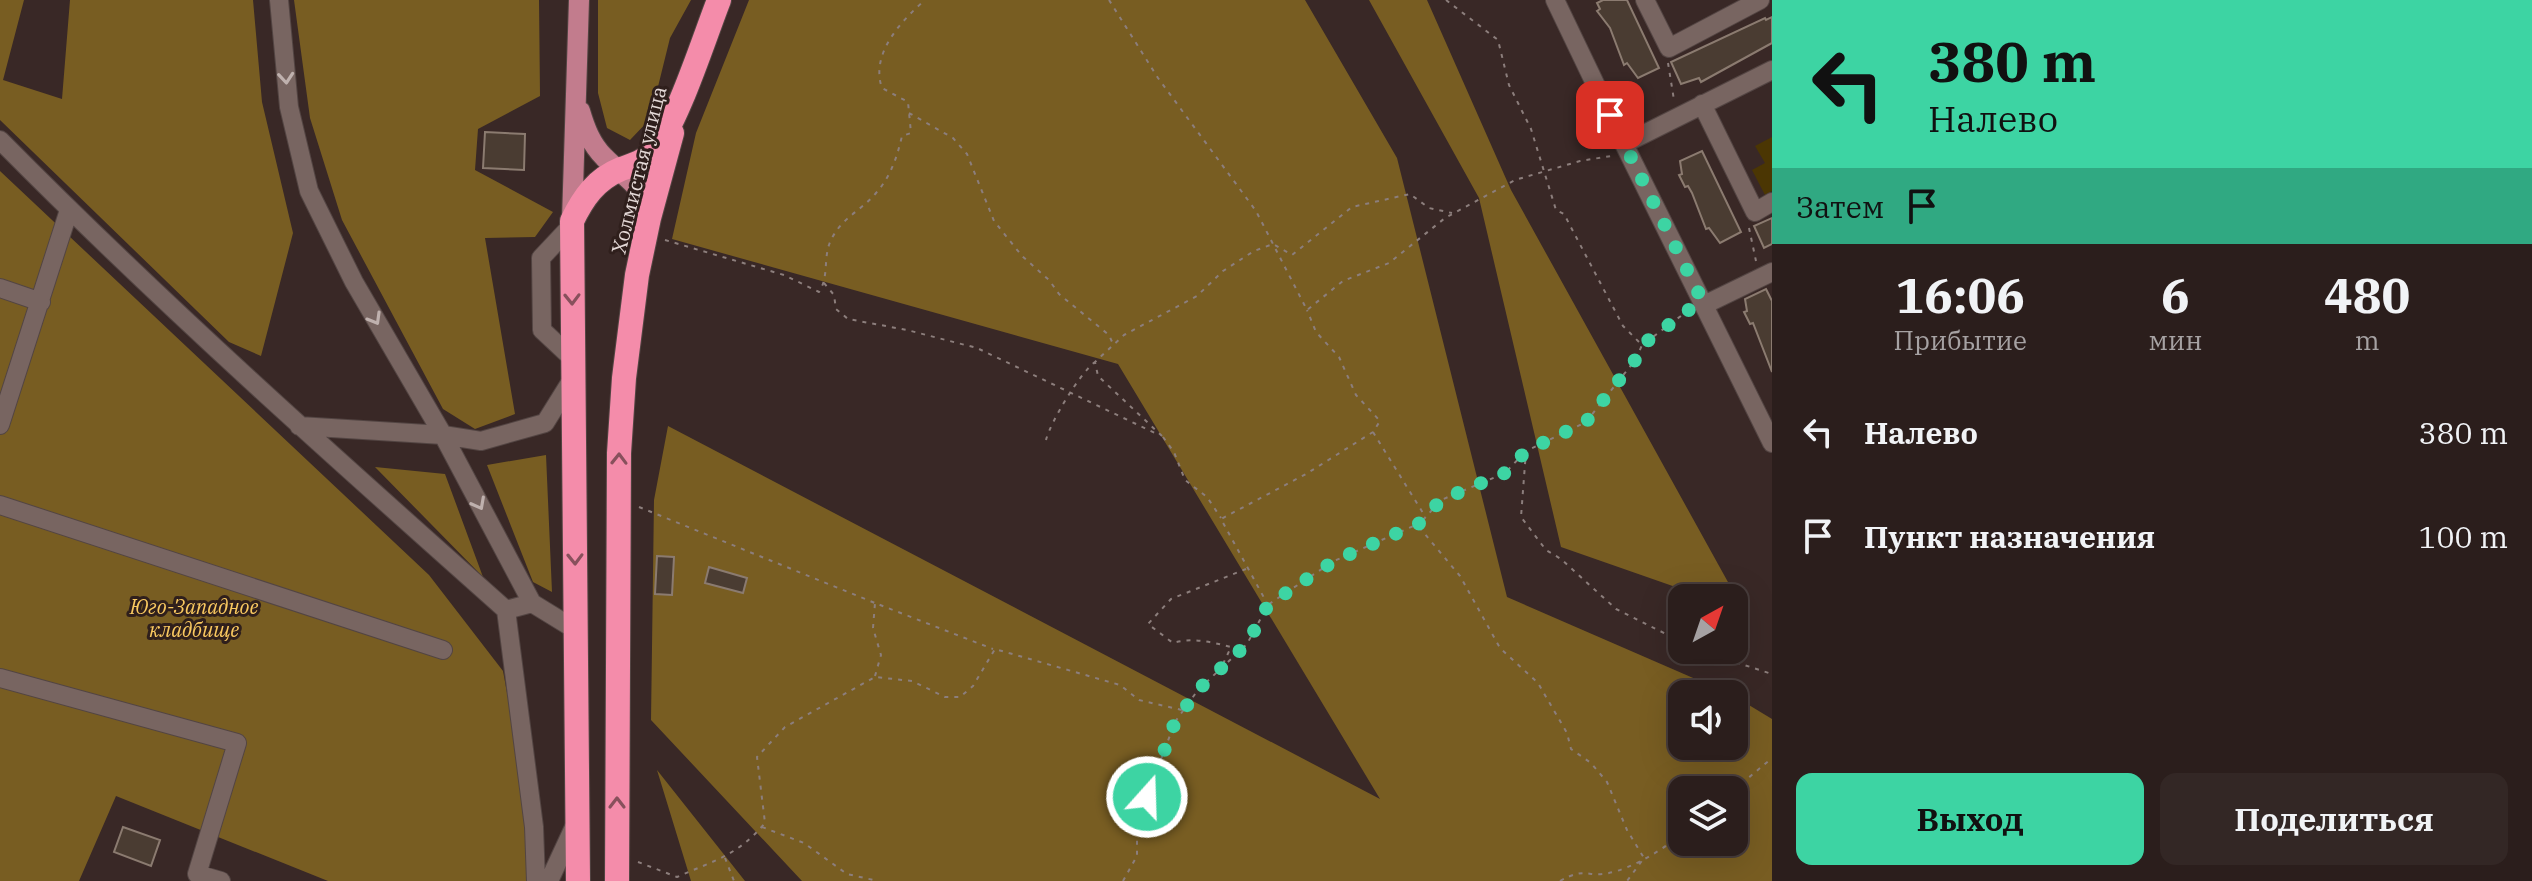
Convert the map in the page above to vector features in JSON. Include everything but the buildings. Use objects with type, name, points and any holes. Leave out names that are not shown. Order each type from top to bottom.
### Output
[{"type":"highway","points":[[687,80],[719,0]]},
{"type":"highway","name":"Холмистая улица","points":[[572,223],[592,189],[620,170],[637,165],[652,152],[666,130],[687,80]]},
{"type":"highway","name":"Холмистая улица","points":[[617,881],[618,498],[624,378],[647,226],[687,80]]},
{"type":"highway","points":[[572,223],[578,881]]},
{"type":"highway","points":[[578,847],[617,849]]},
{"type":"main road","points":[[572,223],[579,0]]},
{"type":"main road","points":[[576,75],[580,111],[587,134],[603,156],[646,199],[647,226]]},
{"type":"lane","points":[[279,0],[289,107],[309,191],[354,282],[443,435],[532,603],[576,630]]},
{"type":"lane","points":[[1555,0],[1772,443]]},
{"type":"lane","points":[[1645,0],[1669,48],[1760,0]]},
{"type":"lane","points":[[1626,149],[1677,117],[1772,70]]},
{"type":"lane","points":[[1702,104],[1764,207]]},
{"type":"lane","points":[[0,140],[69,210],[299,426],[506,610],[534,827],[536,881]]},
{"type":"lane","points":[[0,425],[69,210]]},
{"type":"lane","points":[[1703,303],[1766,275]]},
{"type":"lane","points":[[0,288],[41,302]]},
{"type":"lane","points":[[299,426],[443,435],[481,441],[545,423],[573,369]]},
{"type":"lane","points":[[0,505],[443,650]]},
{"type":"lane","points":[[506,610],[532,603]]},
{"type":"lane","points":[[0,678],[237,743],[197,874],[221,881]]},
{"type":"lane","points":[[549,881],[578,819]]},
{"type":"path","points":[[647,226],[784,275],[819,292],[824,283],[829,241],[843,219],[875,195],[894,165],[902,136],[911,133],[908,102],[882,88],[878,76],[886,48],[901,20],[925,0]]},
{"type":"path","points":[[1109,0],[1158,78],[1256,211],[1316,332],[1339,357],[1356,395],[1380,421],[1373,432],[1306,474],[1221,519]]},
{"type":"path","points":[[1446,0],[1498,40],[1509,85],[1531,129],[1556,210],[1564,214],[1623,326],[1642,345]]},
{"type":"path","points":[[1669,48],[1667,61],[1677,117]]},
{"type":"path","points":[[909,113],[953,138],[967,154],[994,221],[1059,294],[1109,335],[1113,345]]},
{"type":"path","points":[[1307,310],[1343,281],[1389,263],[1454,214],[1515,180],[1626,149]]},
{"type":"path","points":[[1273,244],[1292,255],[1352,207],[1410,194],[1429,208],[1454,214]]},
{"type":"path","points":[[1764,207],[1748,223],[1766,275]]},
{"type":"path","points":[[1046,440],[1056,416],[1084,370],[1124,335],[1197,296],[1223,271],[1254,251],[1273,244]]},
{"type":"path","points":[[824,283],[834,295],[836,309],[848,319],[977,348],[990,357],[1162,436]]},
{"type":"path","points":[[1123,881],[1137,856],[1137,823],[1175,722],[1198,690],[1247,644],[1268,605],[1334,561],[1420,523],[1441,500],[1505,473],[1526,451],[1586,422],[1636,359],[1642,345],[1703,303]]},
{"type":"path","points":[[1095,362],[1098,376],[1162,436],[1174,452],[1185,480],[1207,497],[1268,605]]},
{"type":"path","points":[[1373,432],[1423,513],[1419,527],[1460,576],[1500,648],[1538,683],[1567,733],[1571,749],[1591,763],[1607,782],[1627,830],[1644,858]]},
{"type":"path","points":[[1526,451],[1521,517],[1546,550],[1561,559],[1616,609],[1668,635]]},
{"type":"path","points":[[618,498],[995,649],[1120,685],[1139,700],[1183,711]]},
{"type":"path","points":[[1221,668],[1231,647],[1203,640],[1184,639],[1173,643],[1148,624],[1171,599],[1248,568]]},
{"type":"path","points":[[875,603],[873,628],[881,655],[875,677]]},
{"type":"path","points":[[617,849],[677,877],[724,857],[750,841],[765,823],[757,757],[785,727],[875,677],[912,681],[945,697],[960,697],[973,686],[995,649]]},
{"type":"path","points":[[1741,664],[1772,674]]},
{"type":"path","points":[[1748,778],[1772,758]]},
{"type":"path","points":[[762,827],[804,843],[847,874],[878,881]]},
{"type":"path","points":[[1560,881],[1578,871],[1609,873],[1668,846]]},
{"type":"path","points":[[724,857],[734,881]]},
{"type":"path","points":[[1627,881],[1644,858]]},
{"type":"shaded area","points":[[1772,137],[1772,191],[1765,195],[1752,170],[1765,163],[1755,146]]},
{"type":"green space","points":[[0,0],[24,0],[3,80],[62,99],[70,0],[253,0],[262,102],[293,233],[261,356],[229,342],[0,120]]},
{"type":"green space","points":[[294,0],[539,0],[540,96],[478,129],[475,170],[553,212],[535,237],[485,238],[515,414],[475,429],[443,409],[342,220],[310,118]]},
{"type":"green space","points":[[598,0],[691,0],[670,38],[650,119],[630,140],[607,128],[598,93]]},
{"type":"green space","points":[[749,0],[1305,0],[1397,158],[1507,597],[1698,680],[1668,680],[1668,760],[1748,760],[1748,704],[1772,719],[1772,881],[802,881],[651,720],[654,500],[668,426],[1380,799],[1118,364],[672,239],[696,133]]},
{"type":"green space","points":[[1369,0],[1427,0],[1511,190],[1729,584],[1668,584],[1561,547],[1479,198]]},
{"type":"green space","name":"Юго-Западное кладбище","points":[[0,171],[429,575],[503,671],[530,817],[529,881],[328,881],[116,796],[79,881],[0,881]]},
{"type":"green space","points":[[546,455],[552,592],[533,582],[487,465]]},
{"type":"green space","points":[[375,467],[445,474],[483,577]]},
{"type":"green space","points":[[657,770],[745,881],[691,881]]},
{"type":"route","points":[[1147,797],[1175,722],[1198,690],[1247,644],[1268,605],[1334,561],[1420,523],[1441,500],[1505,473],[1526,451],[1586,422],[1636,359],[1642,345],[1702,300],[1610,115]]}]
